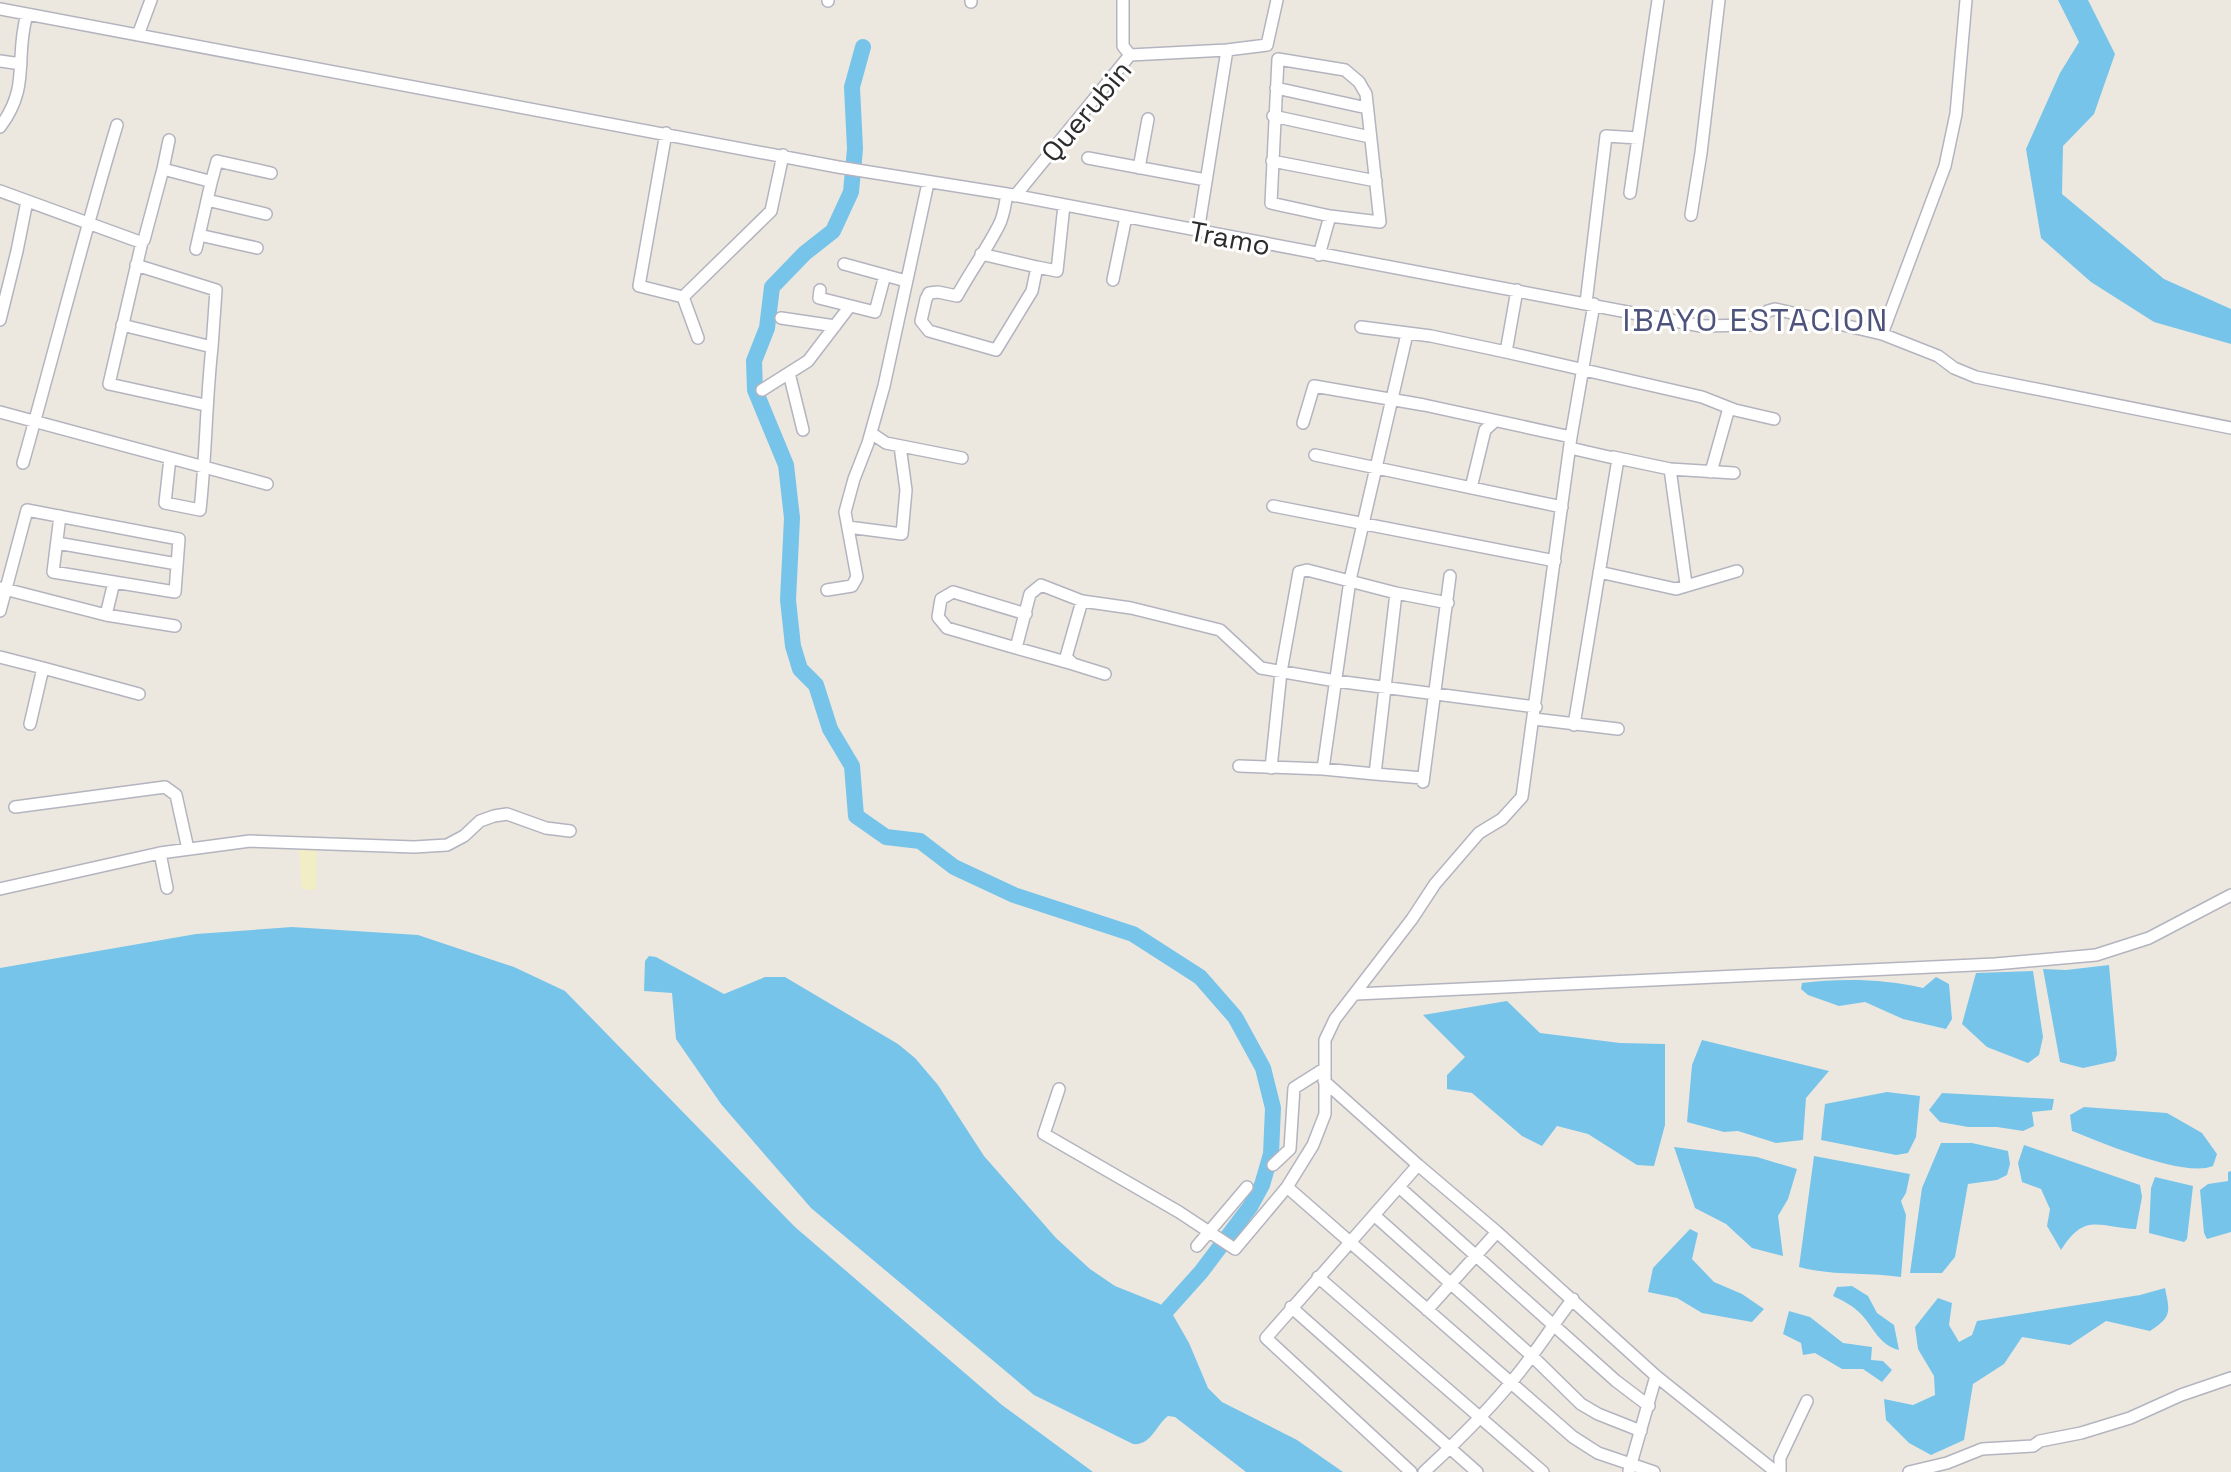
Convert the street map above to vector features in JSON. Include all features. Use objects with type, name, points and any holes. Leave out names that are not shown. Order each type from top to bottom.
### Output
[{"type":"street","points":[[138,35],[151,0]]},
{"type":"street","points":[[1123,0],[1123,46],[1130,55]]},
{"type":"street","points":[[1277,0],[1267,45],[1278,59],[1271,203],[1330,216],[1380,222],[1366,94],[1359,82],[1345,70],[1278,59]]},
{"type":"street","points":[[1630,193],[1658,0]]},
{"type":"street","points":[[1691,215],[1719,0]]},
{"type":"street","points":[[1882,334],[1945,166],[1956,114],[1966,0]]},
{"type":"street","name":"Tramo","points":[[0,9],[1701,326],[1752,325],[1775,309],[1882,334],[1938,356],[1954,368],[1976,377],[2231,428]]},
{"type":"street","points":[[0,127],[12,111],[20,87],[21,34],[27,14]]},
{"type":"street","name":"Querubin","points":[[1011,195],[1130,55],[1267,45]]},
{"type":"street","points":[[1198,232],[1227,50]]},
{"type":"street","points":[[0,61],[21,64]]},
{"type":"street","points":[[1276,88],[1367,108]]},
{"type":"street","points":[[1273,116],[1370,137]]},
{"type":"street","points":[[1139,168],[1148,119]]},
{"type":"street","points":[[23,463],[69,287],[117,125]]},
{"type":"street","points":[[666,133],[639,286],[683,297]]},
{"type":"street","points":[[1059,1089],[1044,1134],[1235,1249],[1287,1187],[1313,1145],[1325,1114],[1325,1040],[1335,1019],[1435,884],[1475,838],[1502,819],[1522,797],[1570,442],[1583,371],[1606,136],[1638,138]]},
{"type":"street","points":[[169,140],[109,384],[205,405]]},
{"type":"street","points":[[683,297],[771,211],[783,155]]},
{"type":"street","points":[[1088,158],[1206,180]]},
{"type":"street","points":[[196,249],[217,161],[271,173]]},
{"type":"street","points":[[1272,161],[1376,181]]},
{"type":"street","points":[[163,169],[211,183]]},
{"type":"street","points":[[827,590],[852,586],[857,577],[845,512],[871,433],[928,183]]},
{"type":"street","points":[[0,191],[142,242]]},
{"type":"street","points":[[1011,195],[1001,223],[957,296],[932,292],[927,296],[921,321],[925,328],[996,350],[1032,291],[1037,267]]},
{"type":"street","points":[[207,200],[266,214]]},
{"type":"street","points":[[0,320],[27,201]]},
{"type":"street","points":[[981,254],[1057,271],[1064,205]]},
{"type":"street","points":[[1319,255],[1330,216]]},
{"type":"street","points":[[1113,280],[1126,217]]},
{"type":"street","points":[[199,235],[257,248]]},
{"type":"street","points":[[844,264],[906,281]]},
{"type":"street","points":[[136,265],[216,290],[205,405],[200,510],[165,503],[170,458]]},
{"type":"street","points":[[820,290],[819,298],[875,312],[885,275]]},
{"type":"street","points":[[1506,352],[1517,290]]},
{"type":"street","points":[[683,297],[698,338]]},
{"type":"street","points":[[762,390],[808,361],[850,306]]},
{"type":"street","points":[[781,318],[835,326]]},
{"type":"street","points":[[122,325],[212,347]]},
{"type":"street","points":[[1361,327],[1431,336],[1506,352],[1702,397],[1729,408],[1774,419]]},
{"type":"street","points":[[1323,769],[1350,580],[1407,334]]},
{"type":"street","points":[[789,373],[803,430]]},
{"type":"street","points":[[1303,423],[1314,386],[1495,421],[1613,457],[1670,469],[1734,473]]},
{"type":"street","points":[[1711,472],[1729,408]]},
{"type":"street","points":[[0,412],[267,484]]},
{"type":"street","points":[[1471,488],[1485,430],[1495,421]]},
{"type":"street","points":[[871,433],[886,443],[962,458]]},
{"type":"street","points":[[848,527],[902,534],[906,490],[900,446]]},
{"type":"street","points":[[1315,455],[1562,507]]},
{"type":"street","points":[[1574,725],[1618,459],[1613,457]]},
{"type":"street","points":[[1670,469],[1686,584]]},
{"type":"street","points":[[1273,506],[1555,561]]},
{"type":"street","points":[[0,611],[3,589],[27,510],[60,516],[179,539],[175,592],[53,572],[60,516]]},
{"type":"street","points":[[57,543],[177,564]]},
{"type":"street","points":[[1271,768],[1281,672],[1299,572],[1307,570],[1448,603]]},
{"type":"street","points":[[1599,572],[1676,589],[1737,571]]},
{"type":"street","points":[[1239,766],[1323,769],[1423,782],[1450,576]]},
{"type":"street","points":[[106,615],[114,582]]},
{"type":"street","points":[[1016,648],[1032,590],[1041,585],[1082,601],[1131,608],[1220,630],[1261,668],[1435,694],[1535,713],[1574,725],[1618,729]]},
{"type":"street","points":[[3,589],[106,615],[175,626]]},
{"type":"street","points":[[1026,614],[953,592],[941,599],[938,617],[943,626],[1105,674]]},
{"type":"street","points":[[1375,774],[1396,593]]},
{"type":"street","points":[[1073,664],[1067,660],[1065,653],[1082,601]]},
{"type":"street","points":[[0,657],[139,694]]},
{"type":"street","points":[[30,724],[43,668]]},
{"type":"street","points":[[15,807],[165,787],[176,795],[188,849]]},
{"type":"street","points":[[0,889],[160,853],[250,841],[414,847],[447,845],[464,836],[480,821],[507,814],[546,828],[570,831]]},
{"type":"street","points":[[160,853],[167,888]]},
{"type":"street","points":[[1356,994],[1995,964],[2096,955],[2149,938],[2231,895]]},
{"type":"street","points":[[1324,1075],[1418,1165],[1573,1299],[1656,1376],[1778,1472]]},
{"type":"street","points":[[1273,1165],[1290,1149],[1294,1088],[1324,1075]]},
{"type":"street","points":[[1325,1114],[1352,1105]]},
{"type":"street","points":[[1411,1472],[1266,1338],[1418,1165]]},
{"type":"street","points":[[1197,1246],[1212,1233],[1247,1187]]},
{"type":"street","points":[[1287,1187],[1580,1443],[1630,1468],[1654,1472]]},
{"type":"street","points":[[1399,1187],[1616,1381],[1649,1406]]},
{"type":"street","points":[[1374,1215],[1451,1282],[1581,1404],[1641,1431]]},
{"type":"street","points":[[1427,1310],[1497,1232]]},
{"type":"street","points":[[1318,1277],[1543,1472]]},
{"type":"street","points":[[1424,1472],[1451,1448],[1510,1382],[1573,1299]]},
{"type":"street","points":[[1291,1307],[1477,1472]]},
{"type":"street","points":[[1630,1468],[1656,1376]]},
{"type":"street","points":[[1909,1472],[1922,1471],[1982,1449],[2033,1446],[2040,1441],[2081,1433],[2130,1418],[2181,1395],[2231,1378]]},
{"type":"street","points":[[1778,1472],[1780,1458],[1807,1401]]},
{"type":"sand","points":[[299,848],[317,848],[316,890],[302,889]]},
{"type":"water","points":[[2058,0],[2088,0],[2115,54],[2094,114],[2063,146],[2062,194],[2164,279],[2231,309],[2231,344],[2154,322],[2091,282],[2041,238],[2026,149],[2060,73],[2079,42]]},
{"type":"water","points":[[292,927],[418,935],[514,967],[565,991],[795,1227],[1002,1405],[1093,1472],[0,1472],[0,968],[196,934]]},
{"type":"water","points":[[649,956],[724,994],[765,977],[785,977],[898,1044],[938,1085],[984,1156],[1056,1238],[1090,1269],[1115,1286],[1160,1304],[1173,1315],[1208,1388],[1222,1402],[1297,1440],[1343,1472],[1246,1472],[1175,1417],[1168,1416],[1144,1442],[1133,1444],[1034,1395],[811,1208],[721,1104],[676,1039],[672,993],[644,991],[645,961]]},
{"type":"water","points":[[2109,965],[2117,1054],[2115,1061],[2083,1068],[2060,1062],[2043,969]]},
{"type":"water","points":[[2033,971],[2043,1037],[2039,1055],[2028,1063],[1987,1047],[1962,1024],[1976,973]]},
{"type":"water","points":[[1936,977],[1949,984],[1952,1019],[1946,1029],[1903,1019],[1865,1002],[1839,1006],[1808,995],[1801,989],[1802,983],[1832,980],[1878,981],[1923,988]]},
{"type":"water","points":[[1507,1001],[1540,1033],[1620,1043],[1665,1044],[1665,1125],[1654,1166],[1637,1165],[1588,1134],[1557,1126],[1542,1146],[1522,1136],[1472,1093],[1447,1089],[1447,1075],[1465,1057],[1423,1015]]},
{"type":"water","points":[[1702,1040],[1829,1071],[1806,1098],[1803,1140],[1776,1143],[1738,1131],[1724,1132],[1687,1122],[1692,1065]]},
{"type":"water","points":[[1887,1092],[1920,1096],[1916,1137],[1908,1153],[1896,1155],[1821,1140],[1825,1104]]},
{"type":"water","points":[[1942,1093],[2054,1099],[2052,1110],[2032,1112],[2034,1126],[2023,1131],[1940,1122],[1929,1110]]},
{"type":"water","points":[[2084,1107],[2167,1113],[2202,1133],[2217,1154],[2213,1166],[2183,1167],[2164,1163],[2072,1131],[2070,1115]]},
{"type":"water","points":[[1941,1143],[1972,1143],[2008,1151],[2010,1164],[2007,1175],[1997,1180],[1968,1184],[1955,1257],[1942,1273],[1910,1273],[1922,1188]]},
{"type":"water","points":[[2024,1145],[2140,1185],[2142,1197],[2136,1229],[2093,1224],[2085,1226],[2061,1250],[2047,1226],[2050,1209],[2041,1189],[2022,1182],[2018,1163]]},
{"type":"water","points":[[1674,1147],[1757,1157],[1797,1169],[1788,1199],[1778,1216],[1783,1256],[1752,1248],[1726,1224],[1695,1208]]},
{"type":"water","points":[[1814,1156],[1910,1174],[1901,1201],[1906,1215],[1901,1277],[1824,1272],[1799,1267]]},
{"type":"water","points":[[2231,1171],[2231,1232],[2207,1239],[2200,1190],[2208,1184],[2228,1181],[2228,1172]]},
{"type":"water","points":[[2155,1177],[2193,1186],[2187,1239],[2184,1242],[2149,1233],[2151,1188]]},
{"type":"water","points":[[1690,1229],[1698,1233],[1692,1259],[1714,1282],[1742,1294],[1764,1309],[1752,1322],[1702,1313],[1677,1298],[1648,1292],[1653,1268]]},
{"type":"water","points":[[1852,1286],[1868,1296],[1877,1313],[1894,1325],[1899,1350],[1882,1340],[1855,1309],[1833,1296],[1837,1287]]},
{"type":"water","points":[[2165,1288],[2168,1313],[2150,1331],[2106,1321],[2070,1345],[2022,1337],[2004,1364],[1973,1384],[1964,1440],[1931,1455],[1909,1443],[1886,1420],[1884,1399],[1913,1405],[1935,1395],[1934,1376],[1918,1349],[1915,1327],[1938,1298],[1952,1303],[1949,1325],[1959,1342],[1972,1335],[1977,1321],[2140,1295]]},
{"type":"water","points":[[1789,1311],[1810,1317],[1843,1343],[1872,1347],[1871,1360],[1883,1361],[1892,1370],[1882,1382],[1863,1369],[1842,1369],[1815,1353],[1803,1355],[1801,1343],[1783,1334]]},
{"type":"waterway","points":[[863,47],[852,87],[855,149],[851,192],[833,231],[805,253],[772,287],[767,328],[754,361],[755,390],[786,465],[792,518],[788,600],[793,646],[800,669],[816,685],[830,729],[852,766],[856,816],[886,837],[920,841],[954,867],[1014,895],[1133,934],[1200,977],[1235,1017],[1263,1068],[1273,1108],[1271,1154],[1262,1185],[1250,1207],[1201,1272],[1167,1310]]},
{"type":"district","name":"IBAYO ESTACION","points":[[1756,320]]}]
